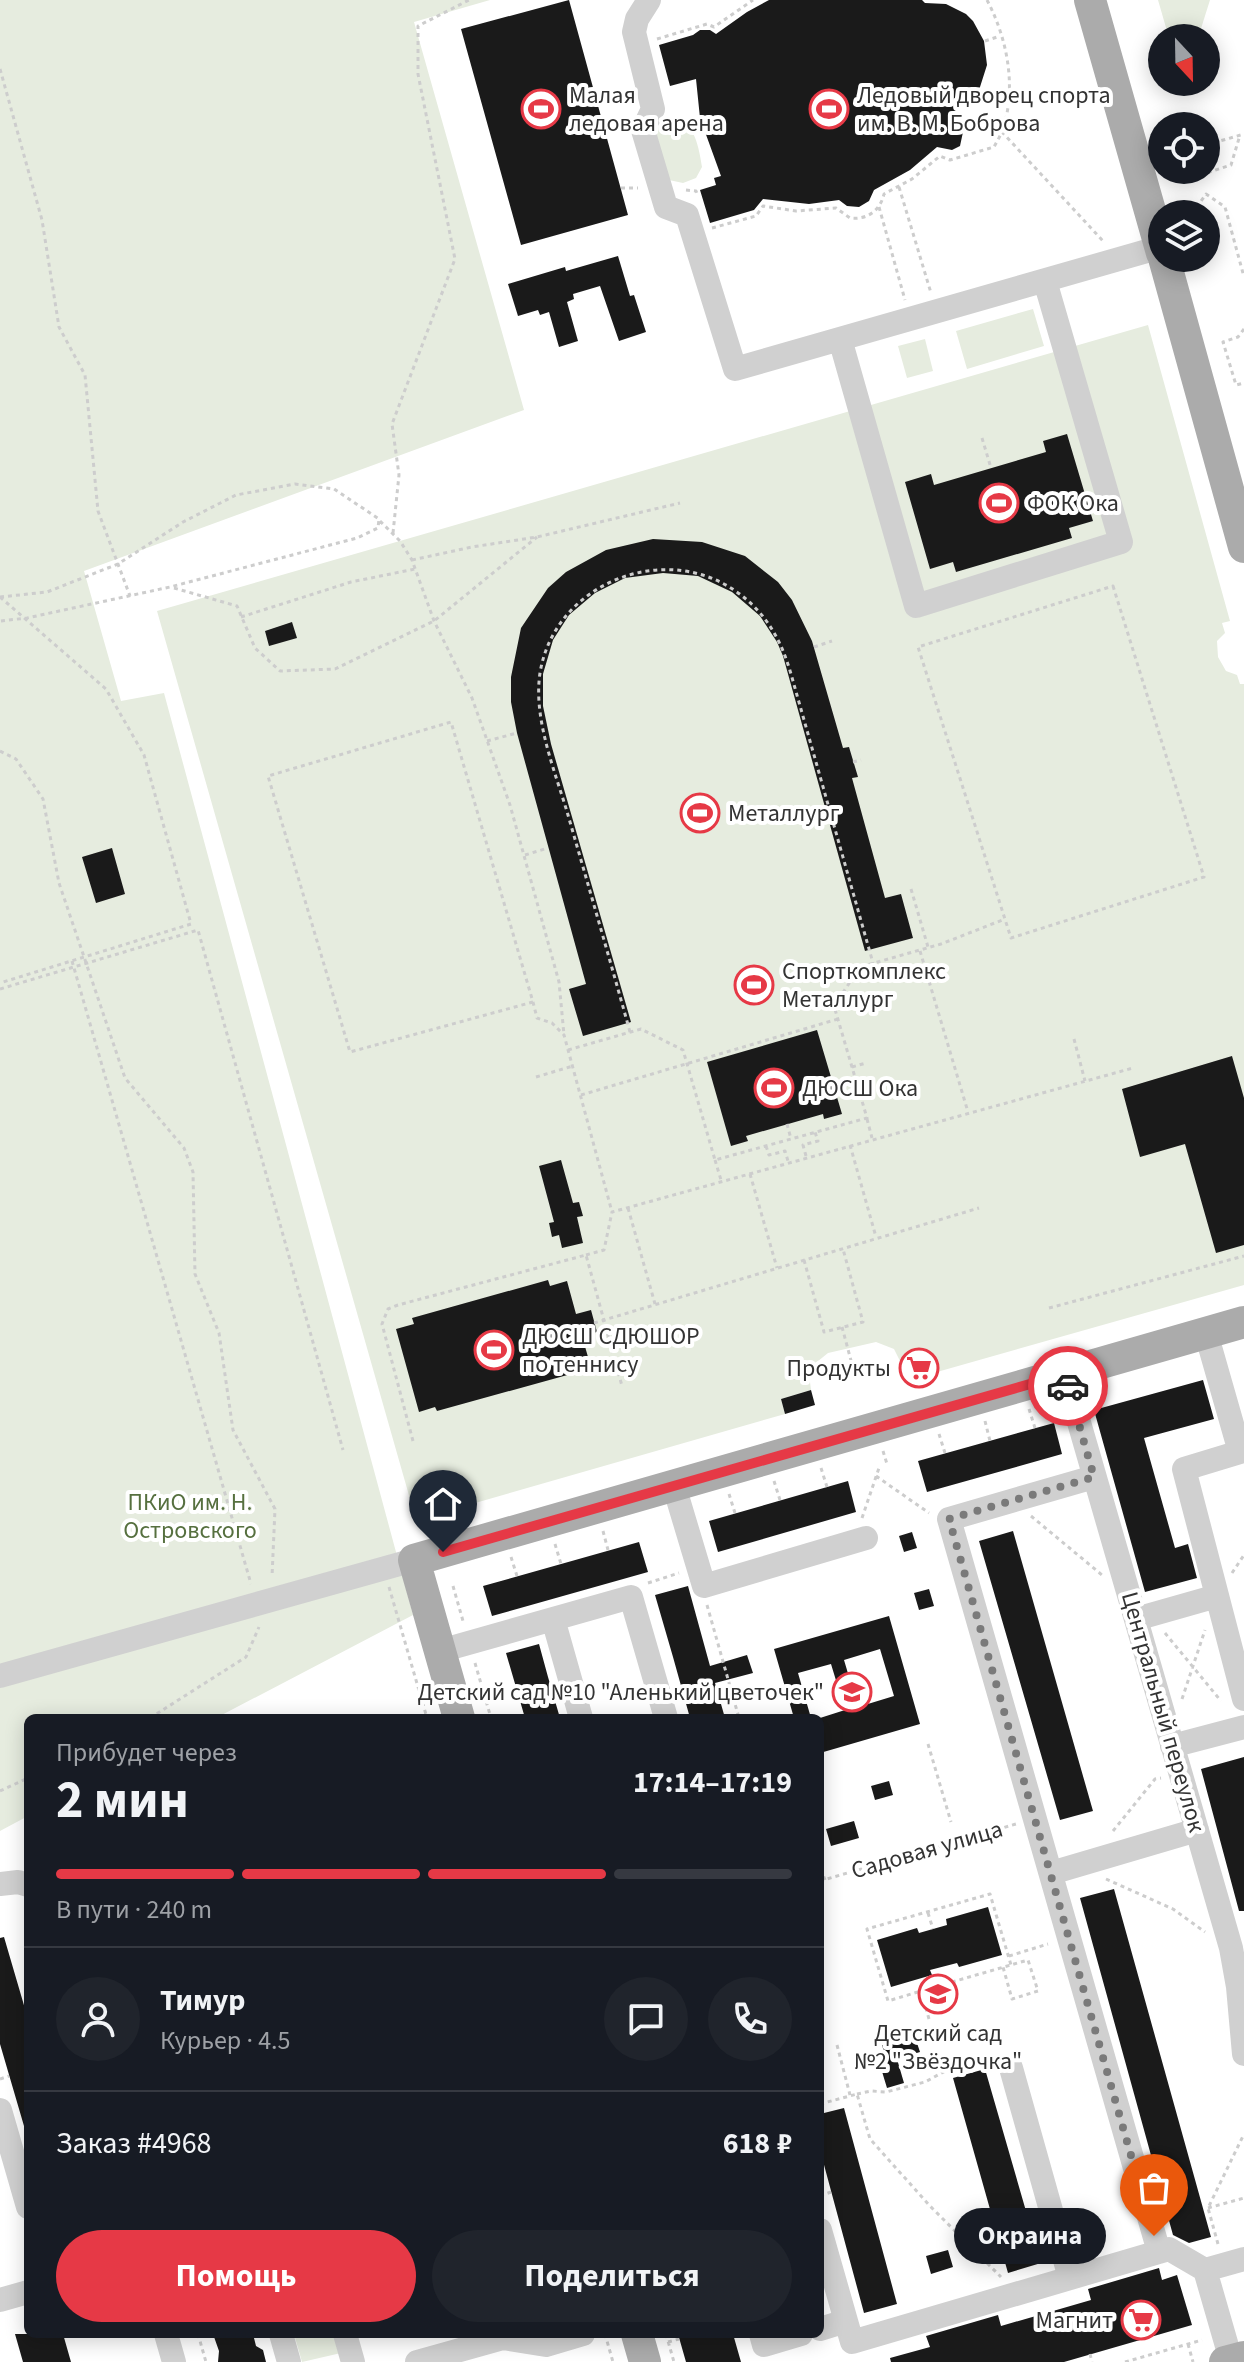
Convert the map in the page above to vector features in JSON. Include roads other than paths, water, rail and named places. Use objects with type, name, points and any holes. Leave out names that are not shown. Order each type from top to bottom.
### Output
[{"type":"main road","points":[[1090,0],[1148,204]]},
{"type":"main road","points":[[1167,272],[1244,547]]},
{"type":"main road","points":[[458,1714],[440,1651],[399,1564],[1244,1322]]},
{"type":"main road","points":[[641,2338],[657,2352]]},
{"type":"street","points":[[649,0],[637,19],[634,32],[653,109],[643,130],[666,207],[687,215],[735,369],[1045,281],[1148,256]]},
{"type":"street","points":[[840,339],[916,606],[1121,542],[1045,281]]},
{"type":"street","points":[[1206,1333],[1242,1452],[1184,1469],[1244,1699]]},
{"type":"street","name":"Центральный переулок","points":[[1065,1374],[1094,1477],[1138,1611],[1172,1746],[1232,1955],[1242,2002],[1244,2054]]},
{"type":"street","points":[[1094,1477],[949,1519],[1159,2252]]},
{"type":"street","points":[[674,1486],[701,1576],[860,1539]]},
{"type":"street","points":[[0,1676],[399,1564]]},
{"type":"street","points":[[1138,1611],[1217,1596]]},
{"type":"street","points":[[440,1651],[631,1597],[665,1714]]},
{"type":"street","points":[[553,1619],[580,1714]]},
{"type":"street","points":[[1172,1746],[1244,1727]]},
{"type":"street","points":[[1051,1873],[1197,1830]]},
{"type":"street","points":[[0,1884],[24,1884]]},
{"type":"street","points":[[1011,2068],[1070,2278]]},
{"type":"street","points":[[0,2110],[24,2193]]},
{"type":"street","points":[[824,2244],[852,2342],[1169,2249],[1224,2264],[1231,2353]]},
{"type":"street","points":[[0,2299],[24,2293]]},
{"type":"street","points":[[824,2328],[846,2321]]},
{"type":"street","points":[[167,2338],[174,2362]]},
{"type":"street","points":[[282,2338],[289,2362]]},
{"type":"street","points":[[346,2338],[353,2362]]},
{"type":"street","points":[[417,2362],[454,2342],[486,2338]]},
{"type":"street","points":[[507,2338],[542,2353],[574,2338]]},
{"type":"street","points":[[762,2338],[764,2345],[788,2338]]},
{"type":"place","name":"Малая ледовая арена","points":[[541,109]]},
{"type":"place","name":"Ледовый дворец спорта им. В. М. Боброва","points":[[829,109]]},
{"type":"place","name":"ФОК Ока","points":[[999,503]]},
{"type":"place","name":"Металлург","points":[[700,813]]},
{"type":"place","name":"Спорткомплекс Металлург","points":[[754,985]]},
{"type":"place","name":"ДЮСШ Ока","points":[[774,1088]]},
{"type":"place","name":"ДЮСШ СДЮШОР по теннису","points":[[494,1350]]},
{"type":"place","name":"Продукты","points":[[919,1368]]},
{"type":"place","name":"Детский сад №10 \"Аленький цветочек\"","points":[[852,1692]]},
{"type":"place","name":"Детский сад №2 \"Звёздочка\"","points":[[938,1994]]},
{"type":"place","name":"Окраина","points":[[1154,2236]]},
{"type":"place","name":"Магнит","points":[[1141,2320]]},
{"type":"park label","name":"ПКиО им. Н. Островского","points":[[190,1516]]}]
